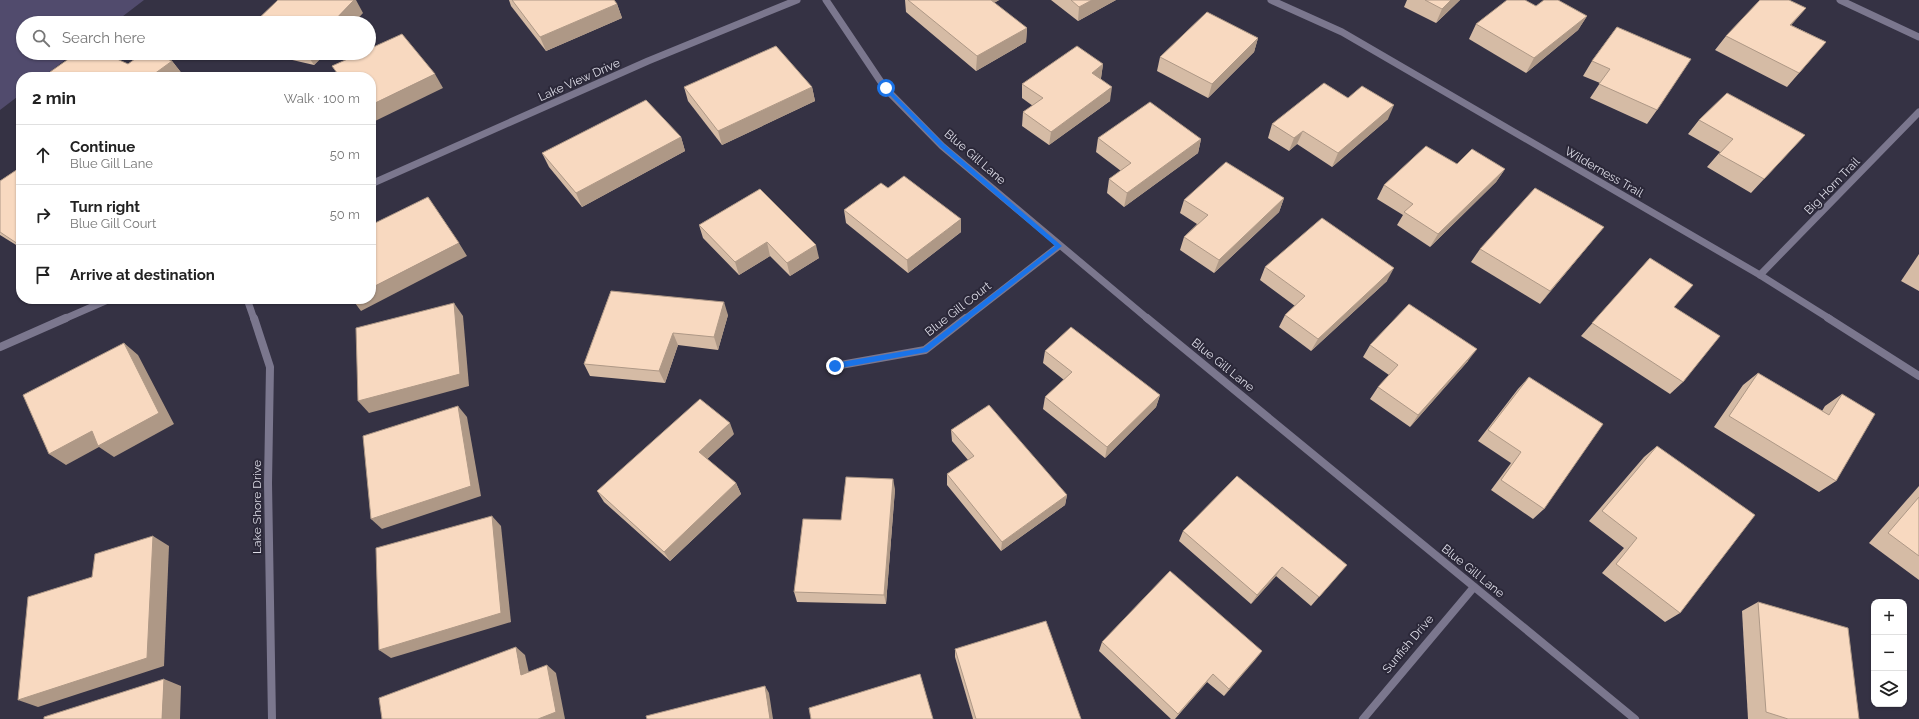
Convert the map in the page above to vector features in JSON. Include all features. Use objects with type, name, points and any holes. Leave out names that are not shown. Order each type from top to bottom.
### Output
[{"type":"street","name":"Lake View Drive","points":[[376,182],[648,61],[797,0]]},
{"type":"street","name":"Blue Gill Lane","points":[[826,0],[886,88],[942,146],[1059,246],[1635,719]]},
{"type":"street","name":"Wilderness Trail","points":[[1271,0],[1342,32],[1760,275],[1919,376]]},
{"type":"street","points":[[1840,0],[1919,37]]},
{"type":"street","name":"Big Horn Trail","points":[[1760,275],[1919,112]]},
{"type":"street","name":"Blue Gill Court","points":[[835,366],[925,350],[1059,246]]},
{"type":"street","points":[[0,347],[99,304]]},
{"type":"street","name":"Lake Shore Drive","points":[[249,304],[270,367],[268,483],[272,719]]},
{"type":"street","name":"Sunfish Drive","points":[[1363,719],[1474,587]]},
{"type":"shaded area","points":[[0,0],[144,0],[123,16],[16,16],[16,60],[65,60],[49,72],[16,72],[16,98],[0,110]]},
{"type":"building","points":[[278,0],[354,0],[339,16],[261,16]]},
{"type":"building","points":[[512,0],[614,0],[617,4],[540,37]]},
{"type":"building","points":[[908,0],[991,0],[1027,28],[977,56]]},
{"type":"building","points":[[1071,0],[1092,0],[1079,7]]},
{"type":"building","points":[[1425,0],[1451,0],[1442,9]]},
{"type":"building","points":[[1507,0],[1525,0],[1536,6],[1544,0],[1558,0],[1587,16],[1534,58],[1476,24]]},
{"type":"building","points":[[1760,0],[1789,0],[1806,8],[1790,25],[1826,42],[1799,73],[1726,36]]},
{"type":"building","points":[[1207,12],[1258,38],[1212,84],[1160,57]]},
{"type":"building","points":[[1617,27],[1691,59],[1657,110],[1599,84],[1610,69],[1592,61]]},
{"type":"building","points":[[402,34],[435,74],[376,103],[376,72],[336,72],[332,66],[345,60],[376,60],[376,46]]},
{"type":"building","points":[[776,46],[812,87],[718,131],[684,87]]},
{"type":"building","points":[[1077,46],[1103,64],[1092,73],[1112,87],[1051,132],[1023,112],[1043,98],[1022,84]]},
{"type":"building","points":[[67,60],[119,60],[128,64],[133,60],[172,61],[157,72],[50,72]]},
{"type":"building","points":[[1324,83],[1348,98],[1362,86],[1394,105],[1338,153],[1303,131],[1294,138],[1272,124]]},
{"type":"building","points":[[1727,93],[1805,135],[1764,179],[1719,154],[1733,139],[1699,120]]},
{"type":"building","points":[[646,100],[681,137],[576,193],[542,153]]},
{"type":"building","points":[[1150,102],[1201,139],[1127,193],[1109,179],[1131,163],[1098,138]]},
{"type":"building","points":[[1426,146],[1457,164],[1472,149],[1505,169],[1438,234],[1404,212],[1413,204],[1384,185]]},
{"type":"building","points":[[1226,162],[1284,198],[1219,260],[1184,237],[1208,215],[1184,200]]},
{"type":"building","points":[[16,170],[16,243],[0,232],[0,181]]},
{"type":"building","points":[[904,176],[961,219],[907,260],[844,210],[881,183],[888,188]]},
{"type":"building","points":[[1535,188],[1604,227],[1550,291],[1480,249]]},
{"type":"building","points":[[760,189],[816,245],[787,263],[767,242],[735,262],[699,225]]},
{"type":"building","points":[[428,197],[459,243],[376,285],[376,223]]},
{"type":"building","points":[[1322,218],[1394,268],[1318,339],[1285,315],[1305,296],[1265,267]]},
{"type":"building","points":[[1650,258],[1693,285],[1674,307],[1720,336],[1683,382],[1592,323]]},
{"type":"building","points":[[611,291],[724,302],[714,337],[673,333],[659,371],[584,364]]},
{"type":"building","points":[[454,303],[460,374],[358,401],[356,328]]},
{"type":"building","points":[[1409,304],[1477,349],[1418,415],[1378,387],[1398,365],[1370,345]]},
{"type":"building","points":[[1071,327],[1160,395],[1107,447],[1045,397],[1072,372],[1045,351]]},
{"type":"building","points":[[124,343],[159,413],[98,446],[92,431],[49,454],[23,395]]},
{"type":"building","points":[[1758,373],[1829,415],[1842,394],[1875,414],[1836,481],[1729,416]]},
{"type":"building","points":[[1529,377],[1603,424],[1544,509],[1501,480],[1521,452],[1488,430]]},
{"type":"building","points":[[700,399],[730,423],[699,452],[736,483],[664,552],[597,491]]},
{"type":"building","points":[[989,405],[1067,495],[1002,542],[947,474],[974,456],[951,430]]},
{"type":"building","points":[[458,406],[471,486],[371,519],[363,436]]},
{"type":"building","points":[[1657,446],[1755,515],[1680,613],[1616,564],[1637,538],[1602,511]]},
{"type":"building","points":[[1237,476],[1347,565],[1319,597],[1282,567],[1257,595],[1183,531]]},
{"type":"building","points":[[846,477],[893,479],[884,595],[794,592],[803,519],[841,520]]},
{"type":"building","points":[[1919,497],[1919,556],[1888,533]]},
{"type":"building","points":[[492,516],[501,613],[379,650],[376,548]]},
{"type":"building","points":[[153,536],[147,658],[18,700],[28,597],[92,577],[95,554]]},
{"type":"building","points":[[1170,571],[1262,651],[1229,689],[1213,674],[1178,714],[1102,642]]},
{"type":"building","points":[[1758,602],[1848,628],[1859,719],[1788,719],[1766,712]]},
{"type":"building","points":[[1046,621],[1081,719],[976,719],[955,649]]},
{"type":"building","points":[[516,647],[521,675],[547,665],[556,712],[538,719],[382,719],[379,698]]},
{"type":"building","points":[[920,674],[933,719],[811,719],[809,708]]},
{"type":"building","points":[[164,679],[162,719],[44,719],[44,717]]},
{"type":"building","points":[[765,686],[770,719],[647,719],[646,716]]},
{"type":"route","points":[[835,366],[925,350],[1059,246],[942,146],[886,88]]}]
